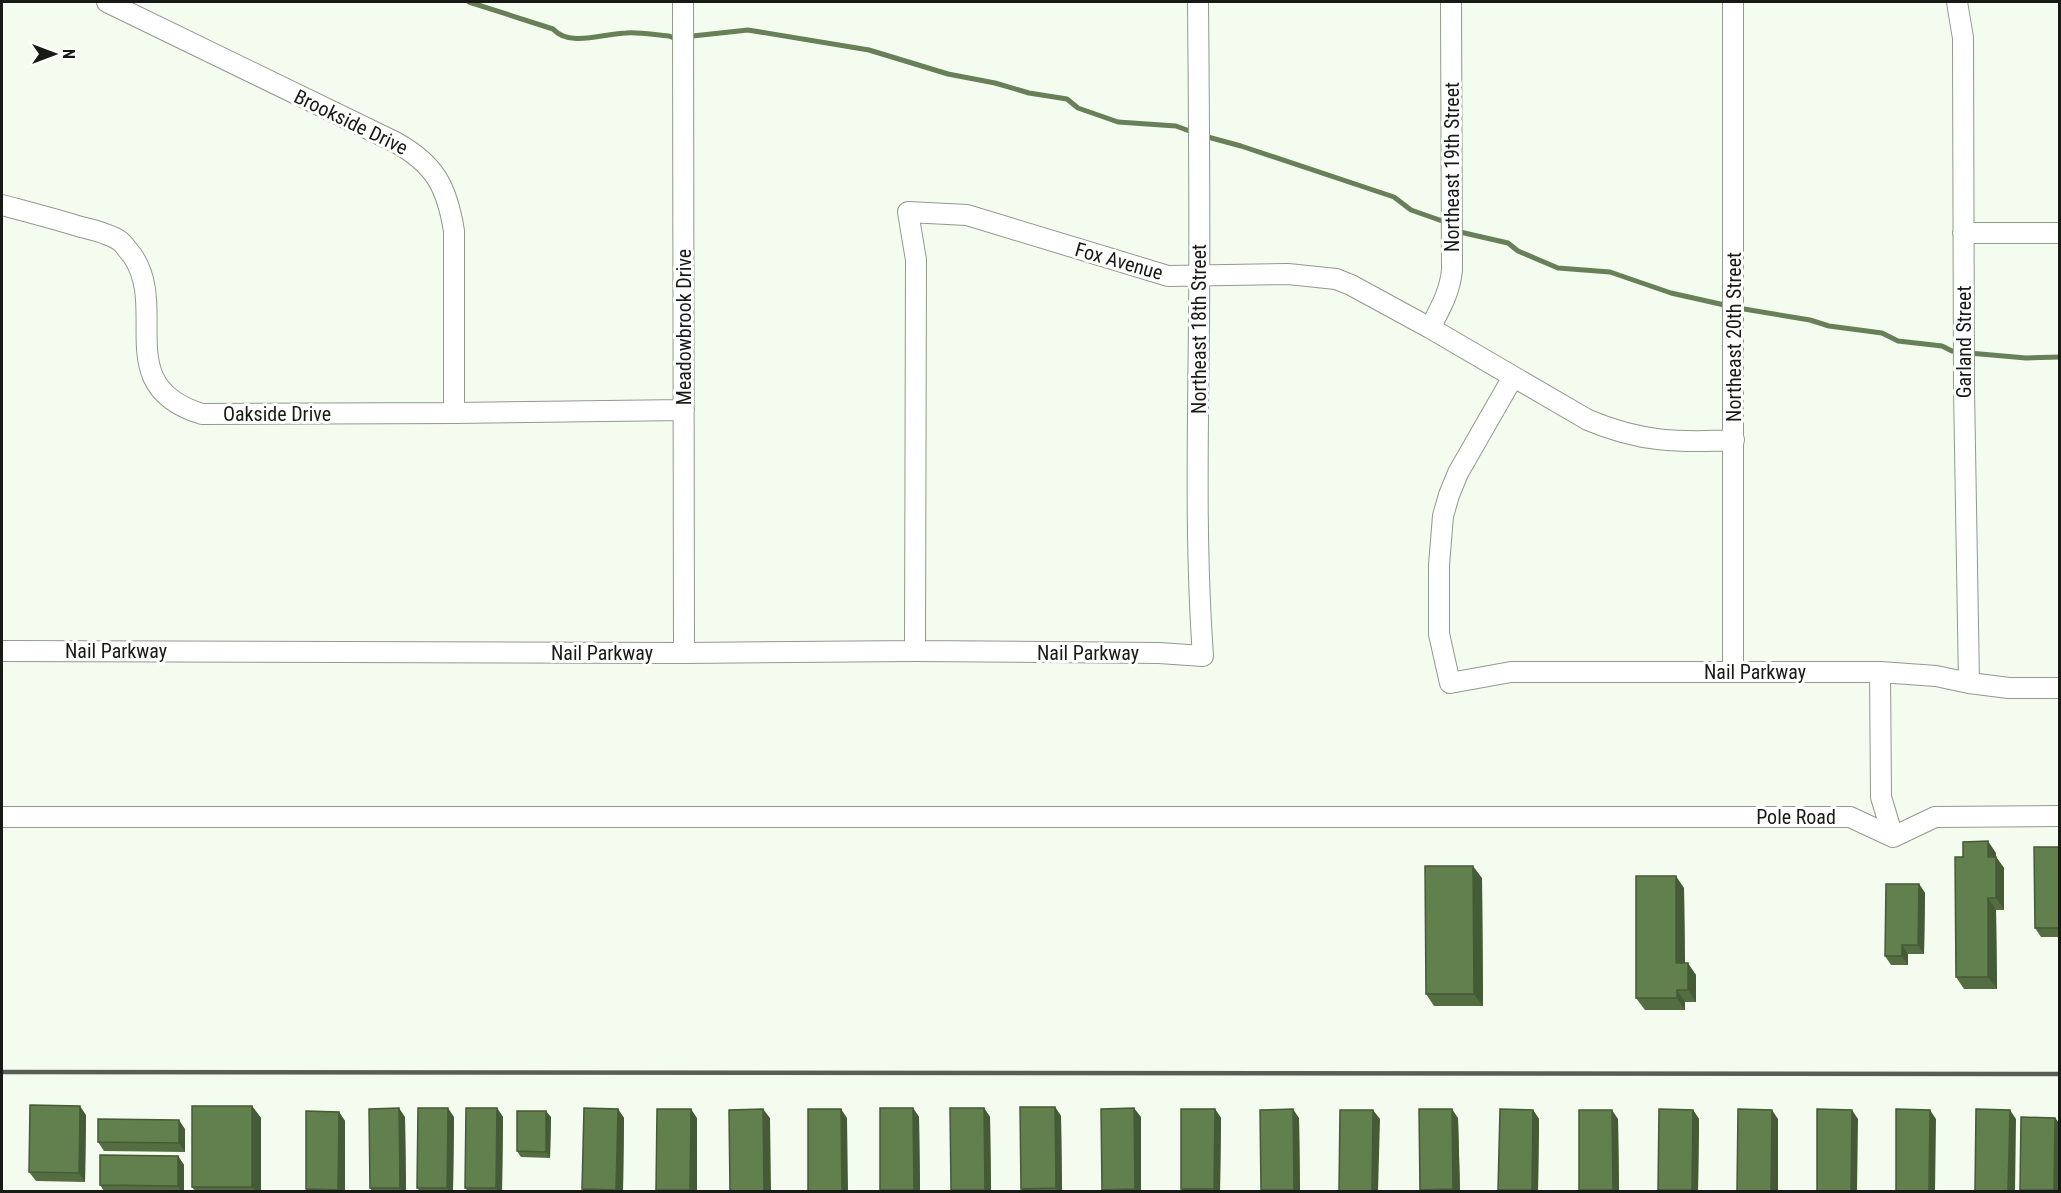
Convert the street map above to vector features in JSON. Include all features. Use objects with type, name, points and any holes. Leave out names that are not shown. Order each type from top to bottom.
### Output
[{"type":"street","name":"Brookside Drive","points":[[107,2],[395,142],[413,152],[436,174],[449,201],[454,231],[454,413]]},
{"type":"street","name":"Northeast 18th Street","points":[[1198,2],[1197,519],[1203,656]]},
{"type":"street","name":"Northeast 19th Street","points":[[1430,328],[1450,283],[1452,238],[1451,2]]},
{"type":"street","name":"Northeast 20th Street","points":[[1733,2],[1734,672]]},
{"type":"street","name":"Garland Street","points":[[1957,2],[1963,38],[1963,345],[1969,683]]},
{"type":"street","name":"Meadowbrook Drive","points":[[683,4],[684,654]]},
{"type":"street","name":"Oakside Drive","points":[[2,205],[96,231],[120,241],[139,265],[144,278],[146,345],[152,372],[168,396],[185,408],[202,414],[684,410]]},
{"type":"street","name":"Fox Avenue","points":[[915,651],[916,260],[908,212],[967,215],[1168,276],[1288,274],[1336,279],[1352,285],[1588,420],[1613,431],[1676,442],[1734,440]]},
{"type":"street","points":[[1963,233],[2060,232]]},
{"type":"street","name":"Nail Parkway","points":[[1513,377],[1458,473],[1443,516],[1438,565],[1438,634],[1450,683],[1511,672],[1880,672],[1936,676],[2009,688],[2060,688]]},
{"type":"street","name":"Nail Parkway","points":[[2,651],[684,654],[915,651],[1203,656]]},
{"type":"street","points":[[1880,672],[1881,797],[1893,837],[1935,816],[2060,816]]},
{"type":"street","name":"Pole Road","points":[[2,817],[1850,817],[1893,837]]},
{"type":"building","points":[[1988,841],[1988,857],[1996,857],[1996,898],[1988,898],[1988,977],[1956,977],[1955,857],[1963,857],[1963,842]]},
{"type":"building","points":[[2034,847],[2060,847],[2060,928],[2035,928]]},
{"type":"building","points":[[1425,866],[1473,866],[1474,994],[1426,994]]},
{"type":"building","points":[[1636,876],[1676,876],[1676,963],[1688,963],[1688,990],[1677,990],[1677,998],[1636,998]]},
{"type":"building","points":[[1886,884],[1919,884],[1918,945],[1902,945],[1902,956],[1885,956]]},
{"type":"building","points":[[30,1105],[80,1106],[79,1173],[29,1172]]},
{"type":"building","points":[[192,1106],[252,1106],[252,1187],[192,1187]]},
{"type":"building","points":[[1020,1107],[1055,1107],[1056,1188],[1021,1189]]},
{"type":"building","points":[[399,1108],[400,1188],[370,1188],[369,1109]]},
{"type":"building","points":[[418,1108],[448,1108],[447,1188],[417,1188]]},
{"type":"building","points":[[466,1108],[497,1108],[496,1188],[465,1188]]},
{"type":"building","points":[[584,1108],[618,1109],[616,1190],[582,1189]]},
{"type":"building","points":[[880,1108],[913,1108],[914,1190],[880,1190]]},
{"type":"building","points":[[950,1108],[984,1108],[985,1190],[951,1190]]},
{"type":"building","points":[[1134,1108],[1135,1189],[1102,1190],[1101,1109]]},
{"type":"building","points":[[657,1109],[691,1109],[690,1190],[656,1190]]},
{"type":"building","points":[[763,1109],[764,1191],[730,1191],[729,1110]]},
{"type":"building","points":[[808,1109],[841,1109],[842,1191],[808,1191]]},
{"type":"building","points":[[1181,1109],[1215,1109],[1214,1189],[1181,1189]]},
{"type":"building","points":[[1293,1109],[1294,1190],[1261,1190],[1260,1110]]},
{"type":"building","points":[[1419,1109],[1452,1109],[1453,1189],[1420,1190]]},
{"type":"building","points":[[1500,1109],[1533,1110],[1532,1190],[1498,1190]]},
{"type":"building","points":[[1659,1109],[1693,1110],[1692,1190],[1658,1190]]},
{"type":"building","points":[[1738,1109],[1772,1110],[1771,1191],[1737,1191]]},
{"type":"building","points":[[1817,1109],[1852,1110],[1851,1191],[1817,1191]]},
{"type":"building","points":[[1896,1109],[1930,1110],[1929,1191],[1896,1191]]},
{"type":"building","points":[[1976,1109],[2010,1110],[2008,1191],[1975,1191]]},
{"type":"building","points":[[1340,1110],[1373,1110],[1372,1191],[1339,1191]]},
{"type":"building","points":[[1579,1110],[1612,1110],[1613,1190],[1579,1190]]},
{"type":"building","points":[[306,1111],[339,1112],[338,1190],[306,1189]]},
{"type":"building","points":[[517,1111],[546,1111],[546,1152],[517,1151]]},
{"type":"building","points":[[2021,1117],[2055,1118],[2054,1190],[2020,1190]]},
{"type":"building","points":[[98,1119],[179,1120],[179,1143],[98,1142]]},
{"type":"building","points":[[100,1155],[178,1156],[178,1186],[100,1185]]},
{"type":"waterway","points":[[469,2],[553,29],[569,38],[631,33],[674,38],[748,30],[869,50],[948,74],[995,83],[1029,93],[1067,99],[1078,108],[1118,122],[1176,126],[1195,133]]},
{"type":"waterway","points":[[1204,136],[1394,197],[1411,210],[1448,223]]},
{"type":"waterway","points":[[1458,229],[1460,232],[1508,243],[1518,251],[1558,268],[1610,272],[1671,293],[1729,306]]},
{"type":"waterway","points":[[1738,308],[1810,320],[1829,326],[1882,333],[1898,341],[1942,346],[1959,352]]},
{"type":"waterway","points":[[1969,353],[2026,358],[2060,357]]},
{"type":"railway","points":[[2,1072],[2060,1074]]}]
